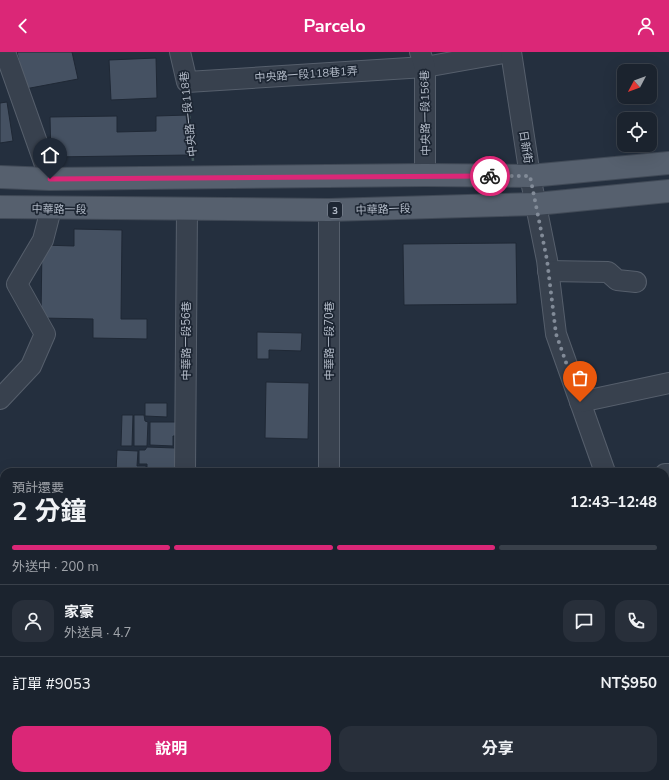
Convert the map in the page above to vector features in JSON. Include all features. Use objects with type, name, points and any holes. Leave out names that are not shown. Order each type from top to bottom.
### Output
[{"type":"main road","points":[[0,177],[50,179],[425,175],[530,176],[669,163]]},
{"type":"main road","name":"中華路一段","points":[[0,207],[51,209],[329,210],[536,204],[669,191]]},
{"type":"street","points":[[5,52],[50,179]]},
{"type":"street","name":"中央路一段118巷","points":[[180,52],[187,82]]},
{"type":"street","name":"中央路一段118巷1弄","points":[[187,82],[510,52]]},
{"type":"street","name":"日新街","points":[[510,52],[530,176],[548,271],[556,334],[604,468]]},
{"type":"street","name":"中央路一段156巷","points":[[423,59],[425,175]]},
{"type":"street","points":[[0,399],[31,366],[45,334],[17,284],[43,240],[51,209]]},
{"type":"street","name":"中華路一段56巷","points":[[185,468],[187,210]]},
{"type":"street","name":"中華路一段70巷","points":[[329,210],[329,468]]},
{"type":"street","points":[[548,271],[608,272],[617,280],[636,282]]},
{"type":"street","points":[[580,402],[669,383]]},
{"type":"path","name":"中央路一段118巷","points":[[187,82],[194,177]]},
{"type":"building","points":[[17,52],[72,52],[78,79],[25,89]]},
{"type":"building","points":[[156,58],[157,98],[111,100],[109,60]]},
{"type":"building","points":[[7,102],[13,141],[0,143],[0,103]]},
{"type":"building","points":[[188,115],[189,155],[51,157],[50,117],[117,116],[117,132],[156,131],[156,116]]},
{"type":"building","points":[[74,229],[122,230],[121,319],[147,319],[147,339],[93,338],[93,319],[41,318],[42,245],[74,246]]},
{"type":"building","points":[[516,243],[517,304],[404,305],[403,244]]},
{"type":"building","points":[[257,332],[302,333],[301,351],[269,350],[269,359],[257,359]]},
{"type":"building","points":[[266,382],[309,383],[308,439],[265,438]]},
{"type":"building","points":[[145,403],[167,403],[167,417],[145,416]]},
{"type":"building","points":[[122,415],[133,415],[132,446],[121,446]]},
{"type":"building","points":[[134,415],[144,415],[145,421],[148,422],[147,446],[134,446]]},
{"type":"building","points":[[150,422],[179,422],[178,436],[173,436],[173,446],[150,445]]},
{"type":"building","points":[[147,447],[175,448],[176,468],[147,468],[147,464],[139,464],[139,450],[145,450]]},
{"type":"building","points":[[117,450],[138,451],[137,466],[146,466],[146,468],[116,468]]},
{"type":"way so far","points":[[490,176],[530,176],[547,260],[556,334],[580,402]]},
{"type":"route","points":[[50,179],[410,175],[490,176]]}]
